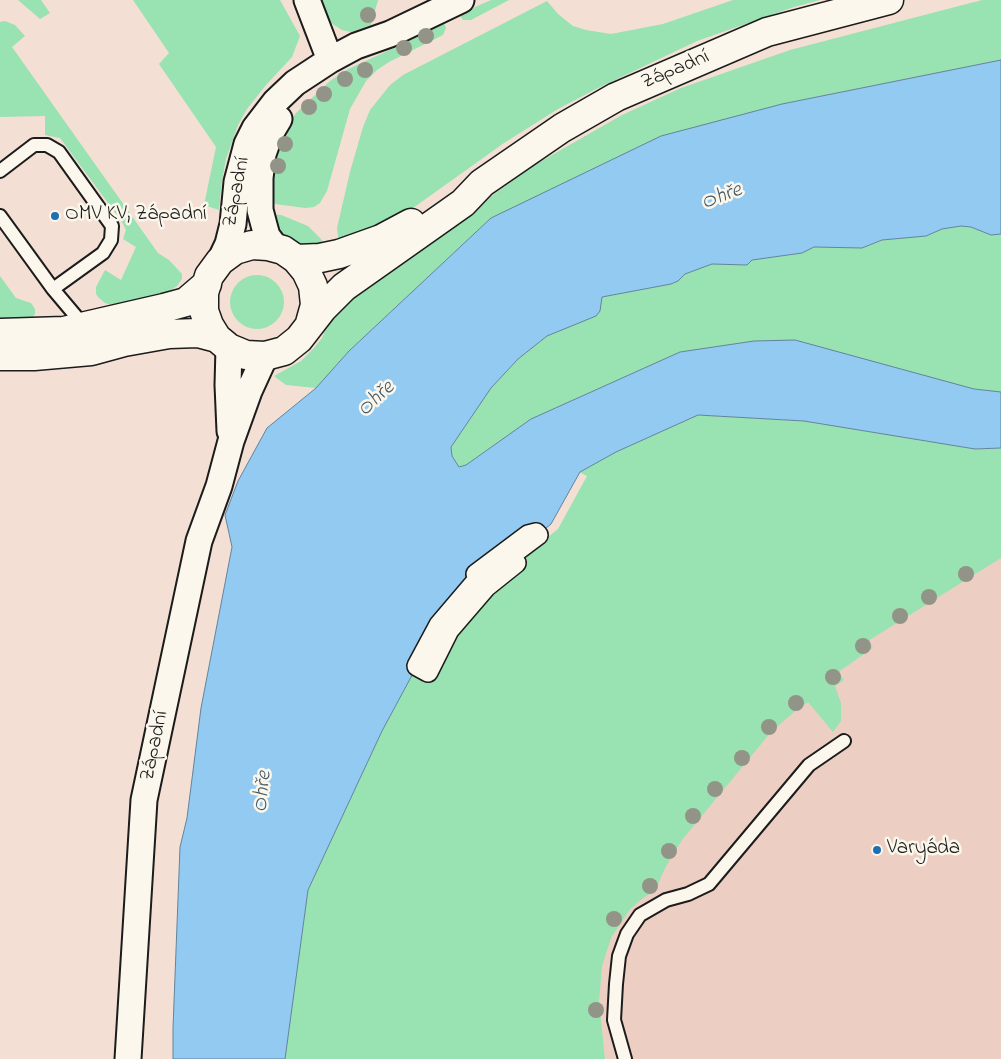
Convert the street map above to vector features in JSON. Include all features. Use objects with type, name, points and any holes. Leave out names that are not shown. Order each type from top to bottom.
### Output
[{"type":"street","points":[[307,0],[327,62]]},
{"type":"street","name":"Západní","points":[[231,441],[228,385],[223,343],[209,325],[204,311],[204,293],[228,244],[233,224],[240,169],[247,144],[255,128],[265,114],[295,83],[327,62],[356,46],[390,34],[461,0]]},
{"type":"street","name":"Západní","points":[[0,333],[64,331],[186,302],[234,250],[252,245],[268,246],[286,254],[320,258],[339,254],[375,241],[404,227],[458,194],[482,183],[562,128],[616,97],[767,32],[889,0]]},
{"type":"street","name":"Západní","points":[[310,324],[315,305],[313,286],[306,271],[267,236],[260,210],[260,178],[263,154],[270,134],[287,107],[327,62]]},
{"type":"street","name":"Západní","points":[[0,356],[34,356],[91,350],[169,334],[198,333],[246,355],[265,356],[284,351],[299,340],[310,324],[344,287],[463,203],[482,183]]},
{"type":"street","name":"Západní","points":[[128,1059],[144,800],[199,540],[219,486],[231,441],[249,391],[265,356]]},
{"type":"street","points":[[536,533],[538,535],[510,556],[516,563],[486,587],[449,630],[428,672],[417,666],[439,625],[479,578],[476,574],[528,535],[536,533]]},
{"type":"lane","points":[[0,171],[34,145],[47,145],[59,152],[112,226],[111,240],[103,253],[52,289]]},
{"type":"lane","points":[[0,216],[52,289],[84,327]]},
{"type":"lane","points":[[625,1059],[614,1020],[616,984],[619,956],[627,934],[640,915],[666,900],[688,894],[709,884],[809,765],[844,741]]},
{"type":"shaded area","points":[[1001,542],[1001,1059],[580,1059],[574,985],[753,722]]},
{"type":"green space","points":[[18,0],[41,0],[50,13],[40,19]]},
{"type":"green space","points":[[133,0],[280,0],[300,36],[292,57],[266,85],[247,109],[238,125],[226,159],[219,210],[204,205],[216,147],[159,64],[169,53]]},
{"type":"green space","points":[[315,0],[378,0],[371,25],[351,32],[342,30],[328,21]]},
{"type":"green space","points":[[491,0],[509,0],[471,20],[463,20],[459,14]]},
{"type":"green space","points":[[733,0],[820,0],[794,7],[697,41],[594,90],[558,109],[504,143],[406,213],[339,245],[337,228],[363,127],[370,110],[390,85],[403,75],[547,1],[558,14],[573,26],[611,34],[663,24]]},
{"type":"green space","points":[[982,0],[1001,0],[1001,60],[782,104],[491,218],[349,351],[316,388],[286,385],[274,376],[301,361],[314,348],[322,338],[333,312],[339,305],[375,282],[531,167],[622,115],[681,88],[790,50]]},
{"type":"green space","points":[[5,21],[15,25],[25,36],[12,47],[158,253],[169,260],[182,274],[182,279],[177,286],[156,295],[156,303],[118,307],[105,303],[98,297],[96,287],[105,270],[121,280],[136,247],[123,239],[126,230],[122,222],[60,138],[45,135],[45,116],[0,117],[0,22]]},
{"type":"green space","points":[[443,21],[446,28],[443,35],[389,62],[366,81],[350,109],[327,191],[320,203],[314,207],[305,208],[268,203],[267,177],[282,132],[296,113],[330,81],[346,70],[407,42]]},
{"type":"green space","points":[[270,214],[281,215],[308,226],[325,246],[306,247],[287,239],[278,231]]},
{"type":"green space","points":[[961,226],[971,227],[991,235],[1001,234],[1001,392],[974,389],[754,341],[680,352],[531,419],[466,465],[459,467],[452,456],[451,447],[491,388],[518,359],[547,336],[600,311],[602,297],[671,284],[678,281],[685,274],[712,264],[747,265],[751,260],[802,253],[814,247],[862,248],[882,240],[926,236],[942,229]]},
{"type":"green space","points":[[252,275],[262,275],[272,279],[280,287],[284,302],[280,317],[272,325],[262,329],[252,329],[242,325],[234,317],[230,307],[230,297],[234,287],[242,279]]},
{"type":"green space","points":[[0,276],[16,298],[31,303],[35,309],[35,314],[32,318],[0,326]]},
{"type":"green space","points":[[698,415],[804,421],[975,449],[1001,448],[1001,558],[868,641],[873,648],[838,672],[844,680],[835,686],[841,703],[841,721],[833,732],[808,702],[771,732],[682,840],[665,868],[655,891],[630,909],[611,938],[602,966],[599,1002],[605,1059],[285,1059],[308,890],[382,731],[439,625],[558,529],[587,476],[579,472],[616,452]]},
{"type":"water","name":"Ohře","points":[[1001,60],[1001,234],[991,235],[971,227],[961,226],[942,229],[926,236],[882,240],[862,248],[814,247],[802,253],[752,260],[747,265],[712,264],[685,274],[678,281],[671,284],[602,297],[600,311],[596,316],[547,336],[518,359],[491,388],[451,447],[452,456],[459,467],[466,465],[531,419],[680,352],[754,341],[795,340],[974,389],[1001,392],[1001,448],[975,449],[804,421],[698,415],[616,452],[580,472],[551,524],[538,535],[417,666],[382,731],[308,890],[285,1059],[173,1059],[180,847],[187,818],[201,708],[232,547],[225,515],[238,481],[267,428],[316,388],[349,351],[491,218],[661,136],[782,104]]},
{"type":"place","name":"OMV KV, Západní","points":[[55,216]]},
{"type":"place","name":"Varyáda","points":[[877,850]]}]
